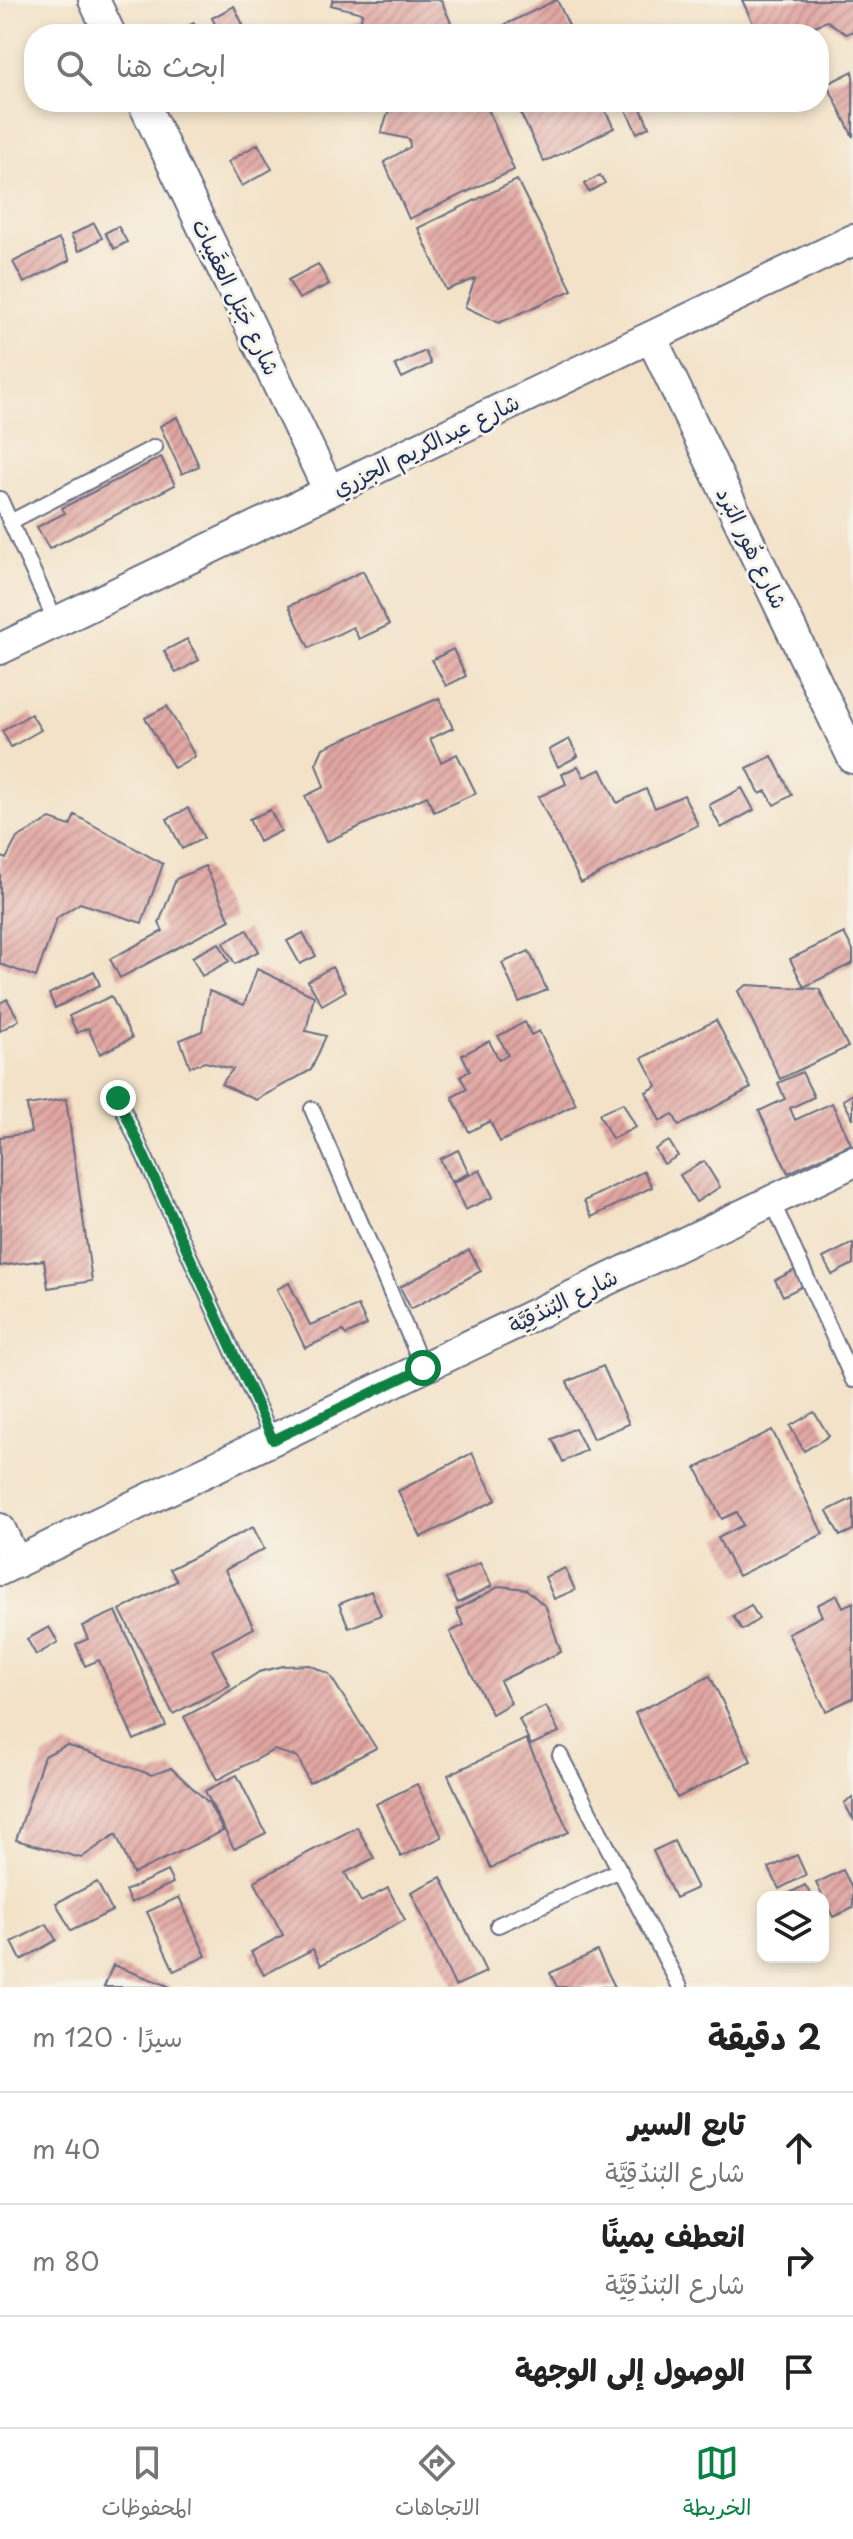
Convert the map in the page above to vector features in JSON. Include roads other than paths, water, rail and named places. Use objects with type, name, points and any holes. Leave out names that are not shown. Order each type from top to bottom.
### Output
[{"type":"street","points":[[94,0],[105,24]]},
{"type":"street","name":"شارع جَبَل العقَيبات","points":[[148,112],[329,491]]},
{"type":"street","name":"شارع عبدالكريم الجزري","points":[[0,649],[853,240]]},
{"type":"street","name":"شارع هُور البَرد","points":[[651,337],[853,758]]},
{"type":"street","name":"شارع البُندُقِيَّة","points":[[8,1566],[853,1162]]},
{"type":"street","points":[[0,1529],[8,1566]]},
{"type":"lane","points":[[10,522],[155,447]]},
{"type":"lane","points":[[0,499],[56,622]]},
{"type":"lane","points":[[118,1098],[273,1440]]},
{"type":"lane","points":[[312,1109],[423,1368]]},
{"type":"lane","points":[[772,1201],[850,1363],[853,1380]]},
{"type":"lane","points":[[560,1755],[680,1987]]},
{"type":"lane","points":[[498,1925],[620,1870]]}]
